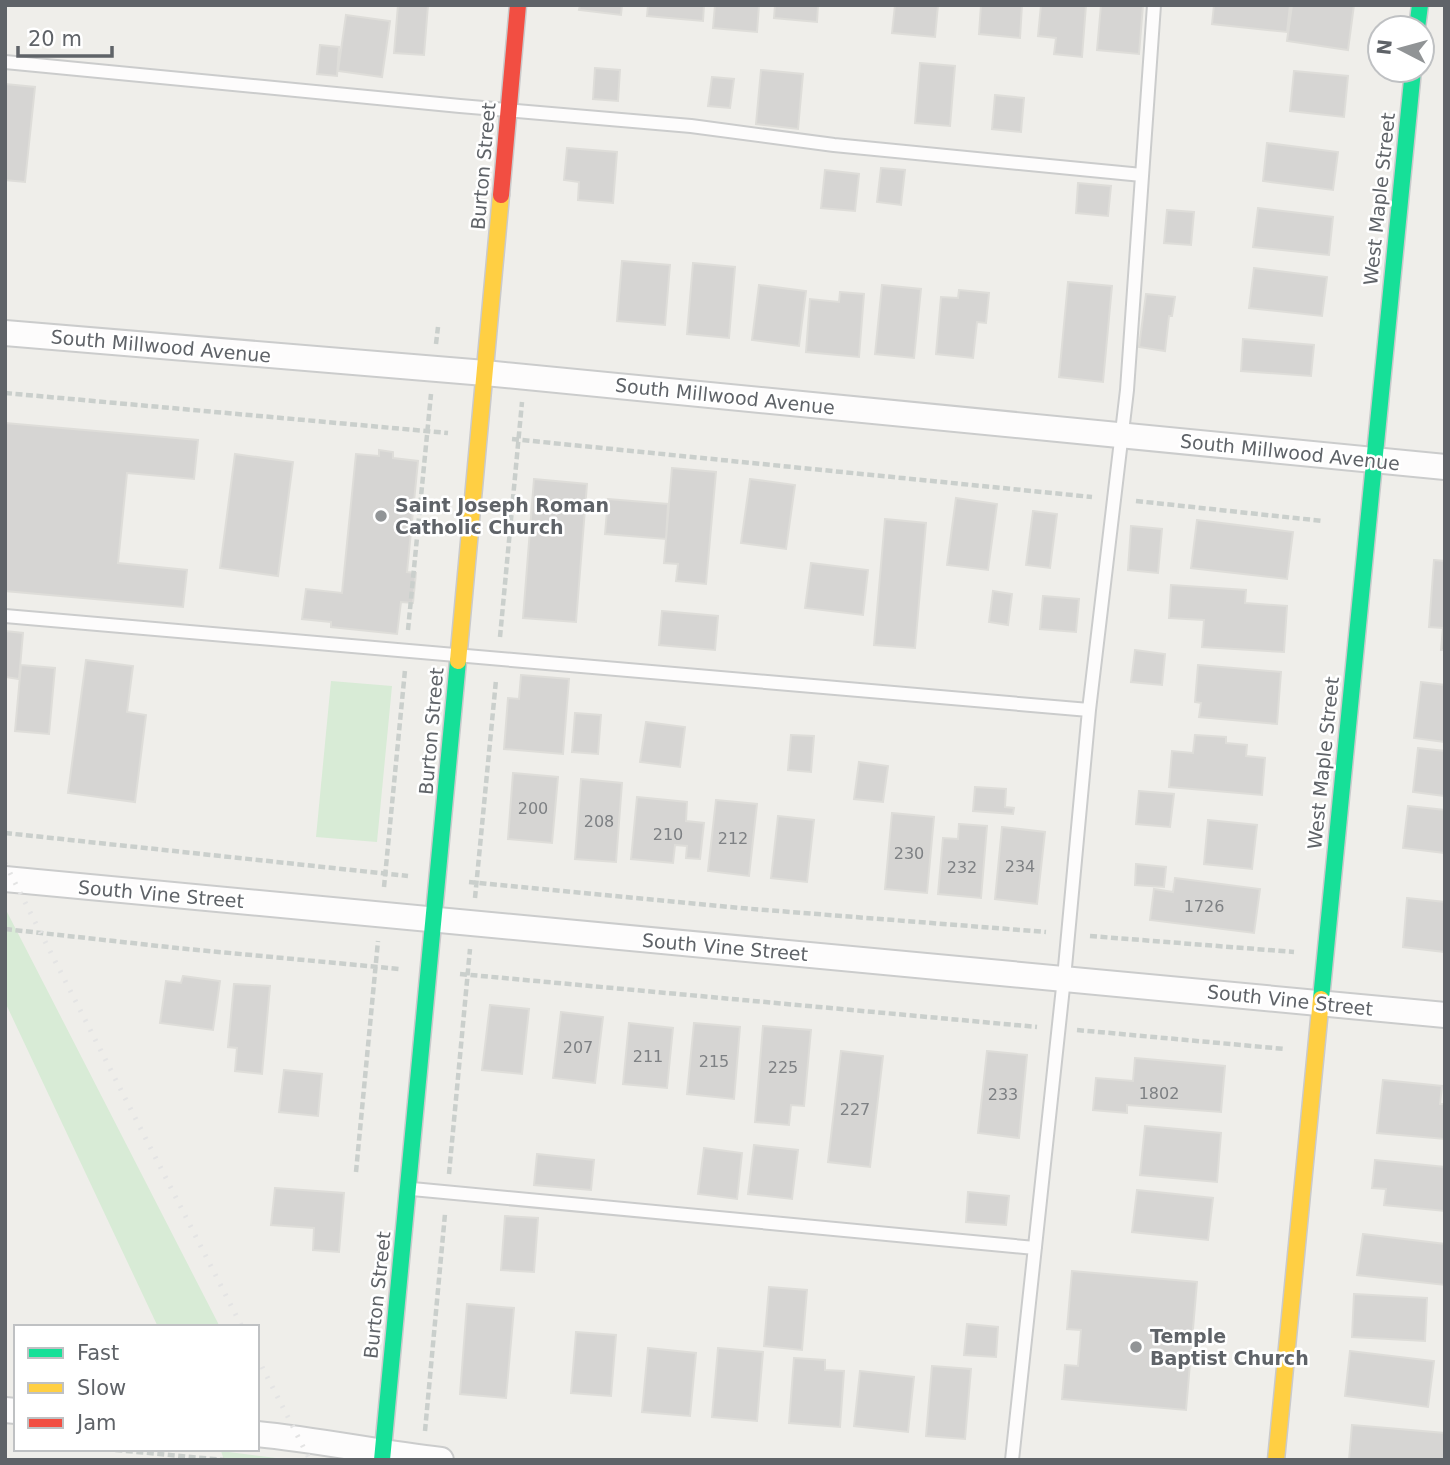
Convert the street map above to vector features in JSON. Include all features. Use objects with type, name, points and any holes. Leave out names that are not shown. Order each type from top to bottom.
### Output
[{"type":"street","name":"Burton Street","points":[[382,1456],[460,654],[518,5]]},
{"type":"street","name":"West Maple Street","points":[[1276,1460],[1412,84]]},
{"type":"street","name":"South Millwood Avenue","points":[[5,333],[485,373],[1445,467]]},
{"type":"street","name":"South Vine Street","points":[[5,879],[1445,1015]]},
{"type":"street","points":[[259,1434],[299,1438],[382,1456],[441,1460]]},
{"type":"lane","points":[[1012,1460],[1064,978],[1089,710],[1121,435],[1154,5]]},
{"type":"lane","points":[[5,62],[691,126],[834,145],[1142,175]]},
{"type":"lane","points":[[5,616],[1089,710]]},
{"type":"lane","points":[[409,1188],[1035,1248]]},
{"type":"path","points":[[356,1172],[438,327]]},
{"type":"path","points":[[5,393],[681,454],[1323,521]]},
{"type":"path","points":[[5,833],[385,874],[740,908],[1325,955]]},
{"type":"path","points":[[5,929],[376,967],[1315,1052]]},
{"type":"path","points":[[126,1451],[224,1460]]},
{"type":"green space","points":[[331,681],[392,686],[377,842],[316,837]]},
{"type":"green space","points":[[5,908],[219,1325],[157,1325],[5,1002]]},
{"type":"green space","points":[[221,1451],[292,1460],[224,1460]]},
{"type":"building","points":[[398,5],[428,5],[424,55],[394,53]]},
{"type":"building","points":[[580,5],[622,5],[621,15],[579,10]]},
{"type":"building","points":[[648,5],[704,5],[703,21],[647,16]]},
{"type":"building","points":[[715,5],[759,5],[757,32],[713,28]]},
{"type":"building","points":[[775,5],[818,5],[817,22],[774,18]]},
{"type":"building","points":[[895,5],[938,5],[935,37],[892,33]]},
{"type":"building","points":[[981,5],[1022,5],[1020,38],[979,34]]},
{"type":"building","points":[[1041,5],[1086,5],[1082,57],[1054,54],[1056,38],[1038,36]]},
{"type":"building","points":[[1101,5],[1143,5],[1139,54],[1097,50]]},
{"type":"building","points":[[1214,5],[1290,5],[1287,32],[1212,24]]},
{"type":"building","points":[[1292,5],[1354,5],[1348,50],[1287,41]]},
{"type":"building","points":[[346,15],[390,21],[382,77],[338,71]]},
{"type":"building","points":[[320,45],[339,47],[337,76],[317,74]]},
{"type":"building","points":[[920,63],[955,66],[950,126],[915,123]]},
{"type":"building","points":[[595,68],[620,70],[618,101],[593,99]]},
{"type":"building","points":[[761,70],[803,74],[798,129],[756,124]]},
{"type":"building","points":[[1294,71],[1348,76],[1344,117],[1290,111]]},
{"type":"building","points":[[712,77],[734,79],[730,108],[708,106]]},
{"type":"building","points":[[5,84],[35,87],[25,182],[5,180]]},
{"type":"building","points":[[995,95],[1024,98],[1021,132],[992,129]]},
{"type":"building","points":[[1267,143],[1338,152],[1333,190],[1263,181]]},
{"type":"building","points":[[567,148],[617,152],[613,203],[578,200],[579,182],[564,180]]},
{"type":"building","points":[[881,168],[905,170],[901,205],[877,202]]},
{"type":"building","points":[[825,170],[859,174],[855,211],[821,208]]},
{"type":"building","points":[[1078,183],[1111,186],[1108,216],[1076,213]]},
{"type":"building","points":[[1258,208],[1333,217],[1329,255],[1253,247]]},
{"type":"building","points":[[1167,210],[1194,212],[1191,245],[1164,243]]},
{"type":"building","points":[[622,261],[670,265],[665,325],[617,321]]},
{"type":"building","points":[[693,263],[735,267],[729,338],[687,334]]},
{"type":"building","points":[[1254,268],[1327,277],[1322,316],[1249,308]]},
{"type":"building","points":[[1068,282],[1112,286],[1103,382],[1059,377]]},
{"type":"building","points":[[759,285],[806,291],[799,346],[752,340]]},
{"type":"building","points":[[882,285],[921,289],[914,358],[875,354]]},
{"type":"building","points":[[959,290],[989,293],[986,323],[977,322],[973,358],[936,354],[941,297],[958,298]]},
{"type":"building","points":[[840,292],[864,294],[859,357],[806,352],[810,299],[839,302]]},
{"type":"building","points":[[1146,294],[1175,297],[1172,316],[1169,316],[1165,351],[1139,347]]},
{"type":"building","points":[[1243,339],[1314,345],[1311,376],[1241,371]]},
{"type":"building","points":[[5,423],[198,440],[194,479],[127,473],[118,563],[187,570],[183,607],[5,591]]},
{"type":"building","name":"Saint Joseph Roman Catholic Church","points":[[379,450],[393,452],[393,458],[418,461],[407,572],[416,573],[413,603],[401,602],[397,634],[331,627],[331,622],[302,619],[306,589],[342,593],[356,454],[379,456]]},
{"type":"building","points":[[235,454],[293,462],[278,576],[220,568]]},
{"type":"building","points":[[672,468],[716,472],[706,584],[676,581],[678,564],[664,563]]},
{"type":"building","points":[[534,479],[587,484],[576,622],[523,618]]},
{"type":"building","points":[[750,479],[795,485],[786,549],[741,543]]},
{"type":"building","points":[[956,498],[997,504],[988,570],[947,565]]},
{"type":"building","points":[[608,499],[668,504],[666,539],[605,534]]},
{"type":"building","points":[[1033,511],[1057,514],[1050,568],[1026,565]]},
{"type":"building","points":[[885,519],[926,523],[915,648],[874,645]]},
{"type":"building","points":[[1197,520],[1293,532],[1287,579],[1191,568]]},
{"type":"building","points":[[1131,526],[1162,529],[1158,573],[1128,570]]},
{"type":"building","points":[[1434,560],[1445,561],[1445,650],[1441,650],[1443,628],[1429,627]]},
{"type":"building","points":[[811,563],[868,570],[863,615],[805,608]]},
{"type":"building","points":[[1171,585],[1246,590],[1245,603],[1287,606],[1284,652],[1202,647],[1204,620],[1169,618]]},
{"type":"building","points":[[993,591],[1012,594],[1008,625],[989,622]]},
{"type":"building","points":[[1043,596],[1079,599],[1076,632],[1040,629]]},
{"type":"building","points":[[662,611],[718,616],[715,650],[659,645]]},
{"type":"building","points":[[5,631],[23,633],[19,679],[5,677]]},
{"type":"building","points":[[1135,650],[1165,654],[1162,685],[1131,682]]},
{"type":"building","points":[[86,660],[133,666],[127,712],[146,715],[135,802],[68,793]]},
{"type":"building","points":[[21,665],[55,668],[49,734],[15,731]]},
{"type":"building","points":[[1198,665],[1281,672],[1277,724],[1199,717],[1201,703],[1195,702]]},
{"type":"building","points":[[521,675],[569,679],[563,754],[504,749],[508,698],[519,699]]},
{"type":"building","points":[[1421,682],[1445,685],[1445,742],[1414,738]]},
{"type":"building","points":[[575,713],[601,715],[598,754],[572,752]]},
{"type":"building","points":[[646,722],[685,727],[680,767],[640,762]]},
{"type":"building","points":[[791,735],[814,736],[811,772],[788,770]]},
{"type":"building","points":[[1195,735],[1226,737],[1226,743],[1247,745],[1246,756],[1265,758],[1262,795],[1169,787],[1172,751],[1193,753]]},
{"type":"building","points":[[1418,748],[1445,751],[1445,796],[1413,792]]},
{"type":"building","points":[[859,762],[888,766],[883,802],[854,799]]},
{"type":"building","points":[[513,773],[558,777],[552,843],[508,839]]},
{"type":"building","points":[[581,779],[622,783],[616,862],[575,859]]},
{"type":"building","points":[[975,787],[1006,789],[1005,807],[1014,808],[1013,814],[973,811]]},
{"type":"building","points":[[1139,791],[1174,794],[1170,827],[1136,824]]},
{"type":"building","points":[[637,797],[687,802],[686,821],[704,823],[700,859],[686,858],[687,846],[675,845],[673,863],[631,859]]},
{"type":"building","points":[[716,800],[757,804],[749,876],[708,871]]},
{"type":"building","points":[[1408,806],[1445,810],[1445,853],[1403,848]]},
{"type":"building","points":[[892,813],[934,817],[927,893],[885,889]]},
{"type":"building","points":[[778,816],[814,820],[807,882],[771,878]]},
{"type":"building","points":[[1208,820],[1257,825],[1252,869],[1204,864]]},
{"type":"building","points":[[959,824],[987,826],[981,898],[938,894],[943,838],[958,839]]},
{"type":"building","points":[[1002,827],[1045,832],[1037,904],[995,899]]},
{"type":"building","points":[[1136,864],[1166,867],[1164,887],[1135,885]]},
{"type":"building","points":[[1175,878],[1260,889],[1254,933],[1150,920],[1154,889],[1173,892]]},
{"type":"building","points":[[1407,898],[1445,902],[1445,952],[1403,947]]},
{"type":"building","points":[[183,976],[220,981],[213,1030],[160,1023],[166,981],[181,983]]},
{"type":"building","points":[[234,984],[270,986],[262,1074],[235,1071],[237,1048],[228,1047]]},
{"type":"building","points":[[490,1005],[529,1009],[522,1074],[482,1070]]},
{"type":"building","points":[[561,1012],[603,1017],[595,1083],[553,1078]]},
{"type":"building","points":[[629,1023],[673,1028],[667,1088],[623,1084]]},
{"type":"building","points":[[694,1023],[740,1027],[734,1099],[687,1094]]},
{"type":"building","points":[[763,1026],[811,1030],[804,1106],[791,1105],[789,1125],[755,1122]]},
{"type":"building","points":[[841,1051],[883,1056],[870,1167],[828,1162]]},
{"type":"building","points":[[987,1051],[1027,1055],[1019,1138],[978,1133]]},
{"type":"building","points":[[1135,1058],[1225,1066],[1221,1112],[1127,1105],[1127,1113],[1093,1110],[1096,1078],[1133,1081]]},
{"type":"building","points":[[284,1070],[322,1074],[318,1116],[279,1112]]},
{"type":"building","points":[[1383,1080],[1442,1086],[1440,1104],[1445,1104],[1445,1139],[1377,1133]]},
{"type":"building","points":[[1145,1126],[1221,1133],[1217,1182],[1140,1175]]},
{"type":"building","points":[[754,1145],[798,1150],[792,1199],[748,1194]]},
{"type":"building","points":[[704,1148],[742,1153],[737,1199],[698,1194]]},
{"type":"building","points":[[537,1154],[594,1160],[591,1190],[534,1185]]},
{"type":"building","points":[[1375,1160],[1445,1167],[1445,1211],[1384,1205],[1386,1189],[1372,1188]]},
{"type":"building","points":[[275,1188],[344,1193],[339,1252],[313,1250],[314,1228],[271,1225]]},
{"type":"building","points":[[1137,1190],[1213,1198],[1208,1240],[1132,1232]]},
{"type":"building","points":[[968,1192],[1009,1196],[1006,1225],[966,1222]]},
{"type":"building","points":[[505,1216],[538,1218],[534,1272],[501,1270]]},
{"type":"building","points":[[1363,1234],[1445,1244],[1445,1285],[1357,1275]]},
{"type":"building","name":"Temple Baptist Church","points":[[1072,1271],[1197,1282],[1186,1410],[1062,1399],[1065,1365],[1078,1366],[1081,1330],[1067,1329]]},
{"type":"building","points":[[769,1287],[807,1290],[802,1350],[764,1346]]},
{"type":"building","points":[[1354,1294],[1427,1298],[1425,1341],[1352,1337]]},
{"type":"building","points":[[467,1304],[514,1308],[506,1398],[460,1394]]},
{"type":"building","points":[[967,1324],[998,1327],[996,1357],[964,1355]]},
{"type":"building","points":[[576,1332],[616,1335],[611,1396],[571,1393]]},
{"type":"building","points":[[648,1348],[696,1353],[690,1416],[642,1412]]},
{"type":"building","points":[[718,1348],[763,1352],[757,1421],[712,1417]]},
{"type":"building","points":[[1350,1351],[1434,1361],[1428,1407],[1345,1396]]},
{"type":"building","points":[[794,1358],[825,1360],[825,1370],[844,1371],[840,1427],[789,1423]]},
{"type":"building","points":[[932,1366],[971,1369],[965,1439],[926,1436]]},
{"type":"building","points":[[860,1371],[914,1377],[908,1432],[854,1426]]},
{"type":"building","points":[[1352,1425],[1445,1433],[1445,1460],[1349,1460]]},
{"type":"railway","points":[[5,863],[241,1325]]},
{"type":"railway","points":[[259,1361],[310,1460]]},
{"type":"traffic: fast","points":[[1419,14],[1420,5]]},
{"type":"traffic: fast","points":[[1321,999],[1412,84]]},
{"type":"traffic: fast","points":[[382,1460],[458,661]]},
{"type":"traffic: slow","points":[[458,661],[501,195]]},
{"type":"traffic: slow","points":[[1276,1460],[1321,999]]},
{"type":"traffic: jam","points":[[501,195],[518,5]]},
{"type":"place","name":"Saint Joseph Roman Catholic Church","points":[[381,516]]},
{"type":"place","name":"Temple Baptist Church","points":[[1136,1347]]}]
